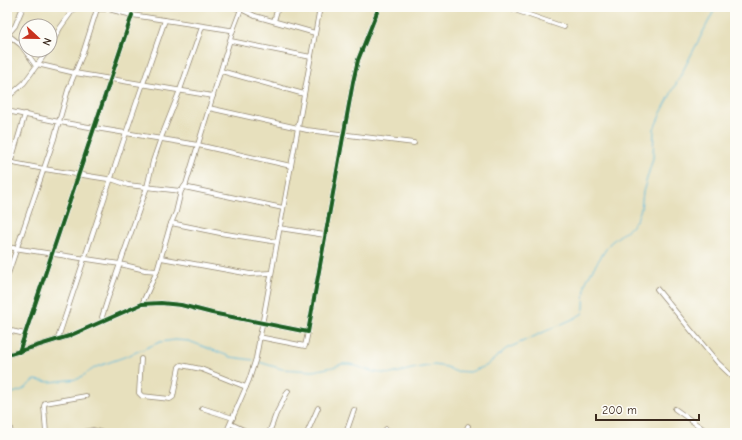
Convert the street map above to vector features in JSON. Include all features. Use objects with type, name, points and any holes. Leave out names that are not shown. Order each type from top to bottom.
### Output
[{"type":"street","points":[[23,7],[15,26],[7,34],[21,45],[37,65],[75,73],[213,96]]},
{"type":"street","points":[[58,32],[75,7]]},
{"type":"street","points":[[91,7],[202,27],[233,30]]},
{"type":"street","points":[[233,7],[241,8],[255,16],[315,33]]},
{"type":"street","points":[[274,21],[278,7]]},
{"type":"street","points":[[226,433],[246,387],[256,358],[320,7]]},
{"type":"street","points":[[259,337],[305,346],[358,60],[379,7]]},
{"type":"street","points":[[506,7],[564,27]]},
{"type":"street","points":[[142,304],[157,271],[241,8]]},
{"type":"street","points":[[7,277],[44,170],[68,90],[83,53],[97,9]]},
{"type":"street","points":[[19,352],[93,127],[132,15]]},
{"type":"street","points":[[58,338],[165,20]]},
{"type":"street","points":[[104,321],[102,317],[147,187],[160,138],[180,90],[202,27]]},
{"type":"street","points":[[231,41],[311,57]]},
{"type":"street","points":[[7,98],[24,83],[42,58]]},
{"type":"street","points":[[221,71],[304,94]]},
{"type":"street","points":[[209,108],[298,128],[414,143]]},
{"type":"street","points":[[7,111],[59,122],[198,145],[291,166]]},
{"type":"street","points":[[8,162],[12,158],[25,114]]},
{"type":"street","points":[[8,162],[44,170],[181,192]]},
{"type":"street","points":[[184,187],[283,208]]},
{"type":"street","points":[[172,223],[220,233],[277,242]]},
{"type":"street","points":[[279,228],[325,235]]},
{"type":"street","points":[[7,247],[84,258],[157,271]]},
{"type":"street","points":[[161,258],[250,274],[271,273]]},
{"type":"street","points":[[657,289],[718,363],[735,379]]},
{"type":"street","points":[[7,356],[58,338],[69,336],[142,304],[161,303],[181,305],[212,313],[308,332]]},
{"type":"street","points":[[7,330],[26,334]]},
{"type":"street","points":[[141,359],[139,393],[142,396],[170,399],[173,397],[179,367],[181,365],[201,369],[246,387]]},
{"type":"street","points":[[269,433],[276,414],[288,391]]},
{"type":"street","points":[[46,433],[45,403],[86,396]]},
{"type":"street","points":[[202,408],[233,418]]},
{"type":"street","points":[[307,433],[318,408]]},
{"type":"street","points":[[675,408],[709,433]]},
{"type":"street","points":[[346,433],[354,410]]},
{"type":"street","points":[[7,415],[11,433]]},
{"type":"street","points":[[230,424],[250,433]]},
{"type":"street","points":[[466,433],[468,426]]},
{"type":"street","points":[[80,433],[93,430],[102,433]]},
{"type":"waterway","points":[[259,362],[282,369],[313,371],[342,364],[350,364],[374,372],[391,374],[434,365],[447,367],[454,371],[470,372],[486,366],[506,349],[583,313],[585,284],[591,272],[610,243],[631,227],[637,219],[641,209],[643,192],[653,158],[654,129],[716,7]]},
{"type":"waterway","points":[[7,395],[22,390],[35,380],[50,382],[78,379],[96,367],[160,342],[175,340],[189,341],[231,357],[253,360]]},
{"type":"cycle path","points":[[7,355],[69,336],[142,304],[161,303],[181,305],[212,313],[308,332],[353,82],[358,60],[379,7]]},
{"type":"cycle path","points":[[19,352],[132,15]]}]
